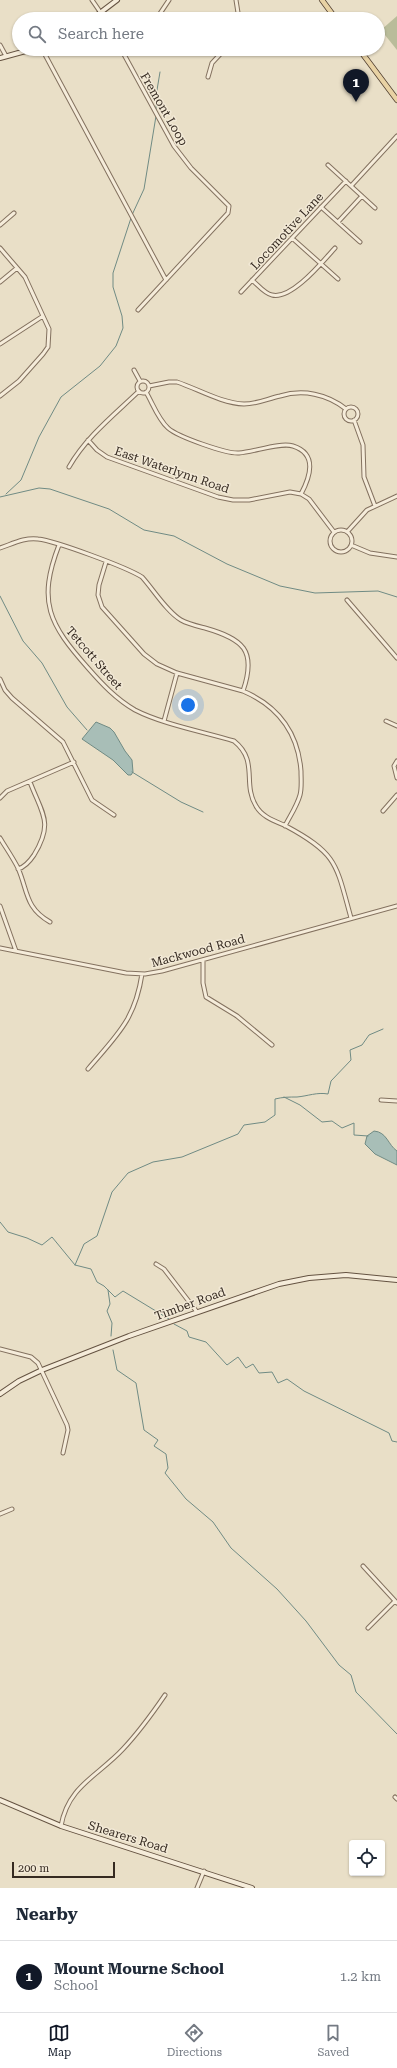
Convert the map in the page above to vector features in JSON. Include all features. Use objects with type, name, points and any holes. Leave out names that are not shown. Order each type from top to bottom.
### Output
[{"type":"main road","points":[[322,0],[331,12]]},
{"type":"main road","points":[[364,56],[397,100]]},
{"type":"street","points":[[92,0],[102,12],[117,0]]},
{"type":"street","points":[[161,12],[169,0]]},
{"type":"street","points":[[236,0],[237,12]]},
{"type":"street","points":[[0,45],[6,56]]},
{"type":"street","points":[[0,58],[12,54]]},
{"type":"street","points":[[46,56],[166,280]]},
{"type":"street","name":"Fremont Loop","points":[[125,56],[174,146],[191,168],[229,206],[228,213],[138,310]]},
{"type":"street","points":[[208,77],[212,63],[218,56]]},
{"type":"street","points":[[351,186],[397,136]]},
{"type":"street","points":[[328,165],[375,208]]},
{"type":"street","name":"Locomotive Lane","points":[[241,292],[346,181]]},
{"type":"street","points":[[338,222],[362,196]]},
{"type":"street","points":[[321,207],[360,242]]},
{"type":"street","points":[[0,225],[14,214]]},
{"type":"street","points":[[292,238],[338,279]]},
{"type":"street","points":[[0,248],[29,284],[49,329],[48,346],[19,381],[0,396]]},
{"type":"street","points":[[252,280],[269,294],[278,295],[301,284],[335,248]]},
{"type":"street","points":[[0,282],[17,268]]},
{"type":"street","points":[[0,344],[43,316]]},
{"type":"street","points":[[134,370],[140,381]]},
{"type":"street","points":[[140,381],[146,381],[149,386]]},
{"type":"street","points":[[139,391],[137,386],[140,381]]},
{"type":"street","points":[[149,386],[177,382],[229,401],[245,404],[259,402],[290,393],[305,393],[323,396],[346,409],[353,407],[358,411],[358,415],[354,420]]},
{"type":"street","points":[[146,392],[149,386]]},
{"type":"street","points":[[139,391],[146,392]]},
{"type":"street","points":[[69,467],[88,440],[139,391]]},
{"type":"street","points":[[146,392],[165,425],[178,434],[234,453],[285,445],[299,448],[306,455],[311,466],[308,480],[301,494],[309,499],[334,532]]},
{"type":"street","points":[[346,409],[344,413],[345,418],[354,420]]},
{"type":"street","points":[[354,420],[363,445],[364,476],[375,506]]},
{"type":"street","name":"East Waterlynn Road","points":[[88,440],[97,450],[107,456],[218,497],[244,500],[290,492],[301,494]]},
{"type":"street","points":[[347,532],[363,514],[375,506],[397,496]]},
{"type":"street","points":[[342,530],[347,532],[352,538],[351,545],[344,551],[334,549],[330,540],[334,532],[342,530]]},
{"type":"street","points":[[0,548],[30,539],[38,539],[134,572],[142,577],[180,620],[227,634],[239,643],[246,654],[249,667],[243,691]]},
{"type":"street","name":"Tetcott Street","points":[[59,545],[49,576],[47,593],[52,617],[58,630],[95,677],[117,698],[136,710],[234,741],[240,746],[248,760],[251,791],[255,805],[264,815],[318,845],[330,856],[340,876],[351,918]]},
{"type":"street","points":[[351,545],[370,553],[397,557]]},
{"type":"street","points":[[106,562],[99,585],[99,600],[102,606],[144,654],[157,664],[177,673],[243,691],[263,700],[277,712],[288,727],[296,744],[300,765],[302,790],[296,806],[285,826]]},
{"type":"street","points":[[347,600],[397,658]]},
{"type":"street","points":[[164,720],[177,673]]},
{"type":"street","points":[[0,679],[5,690],[12,698],[63,742],[92,800],[114,815]]},
{"type":"street","points":[[386,721],[397,726]]},
{"type":"street","points":[[397,761],[394,766],[397,778]]},
{"type":"street","points":[[0,798],[7,791],[74,762]]},
{"type":"street","points":[[18,869],[22,868],[31,860],[40,846],[46,828],[45,820],[30,782]]},
{"type":"street","points":[[383,811],[397,795]]},
{"type":"street","points":[[0,838],[18,869],[32,907],[40,916],[50,922]]},
{"type":"street","points":[[0,906],[16,951]]},
{"type":"street","name":"Mackwood Road","points":[[0,948],[126,973],[142,974],[162,971],[397,906]]},
{"type":"street","points":[[203,960],[203,983],[206,997],[237,1016],[272,1045]]},
{"type":"street","points":[[88,1069],[125,1025],[134,1009],[142,974]]},
{"type":"street","points":[[381,1100],[397,1101]]},
{"type":"street","points":[[156,1264],[164,1269],[197,1312]]},
{"type":"street","name":"Timber Road","points":[[0,1394],[19,1381],[42,1370],[255,1291],[300,1279],[346,1275],[397,1280]]},
{"type":"street","points":[[0,1349],[35,1359],[42,1370],[67,1425],[67,1437],[63,1453]]},
{"type":"street","points":[[0,1514],[12,1509]]},
{"type":"street","points":[[363,1566],[396,1602],[368,1628]]},
{"type":"street","points":[[61,1826],[66,1806],[72,1796],[83,1784],[123,1750],[138,1733],[165,1695]]},
{"type":"street","name":"Shearers Road","points":[[0,1800],[61,1826],[204,1871],[241,1886],[252,1888]]},
{"type":"street","points":[[197,1888],[204,1871]]},
{"type":"green space","points":[[397,16],[397,50],[385,35],[385,26]]},
{"type":"water","points":[[96,722],[110,728],[114,732],[132,760],[133,772],[131,775],[128,775],[113,760],[82,739]]},
{"type":"water","points":[[374,1131],[385,1136],[397,1151],[397,1165],[375,1154],[365,1144],[367,1136]]},
{"type":"waterway","points":[[156,111],[156,96],[160,72]]},
{"type":"waterway","points":[[132,215],[144,189],[156,116]]},
{"type":"waterway","points":[[6,494],[21,480],[39,437],[61,397],[100,366],[116,346],[123,328],[122,316],[113,287],[113,273],[131,218]]},
{"type":"waterway","points":[[0,497],[39,488],[50,489],[109,509],[144,530],[174,536],[227,564],[280,586],[315,593],[378,591],[397,597]]},
{"type":"waterway","points":[[0,596],[23,641],[42,663],[67,707],[87,730]]},
{"type":"waterway","points":[[132,772],[181,802],[203,812]]},
{"type":"waterway","points":[[75,1265],[84,1244],[97,1236],[112,1192],[128,1173],[153,1162],[182,1157],[238,1134],[244,1125],[265,1122],[275,1115],[275,1099],[283,1097],[328,1094],[331,1081],[351,1060],[350,1050],[362,1045],[369,1035],[383,1029]]},
{"type":"waterway","points":[[284,1097],[300,1105],[322,1122],[332,1121],[342,1128],[354,1123],[354,1135],[368,1136]]},
{"type":"waterway","points":[[0,1222],[8,1232],[42,1245],[52,1237],[75,1265],[91,1269],[97,1282],[104,1286],[115,1297],[123,1291],[169,1319]]},
{"type":"waterway","points":[[108,1290],[110,1304],[107,1311],[112,1323],[111,1336]]},
{"type":"waterway","points":[[174,1324],[187,1331],[189,1337],[206,1342],[227,1365],[238,1357],[246,1368],[253,1364],[259,1373],[272,1372],[278,1383],[287,1379],[304,1391],[389,1433],[392,1441],[397,1442]]},
{"type":"waterway","points":[[113,1350],[117,1370],[136,1383],[144,1430],[158,1440],[154,1446],[166,1454],[168,1468],[165,1473],[186,1499],[213,1522],[231,1548],[277,1589],[306,1621],[339,1665],[351,1675],[356,1692],[397,1734]]},
{"type":"place","name":"Mount Mourne School","points":[[356,102]]}]
